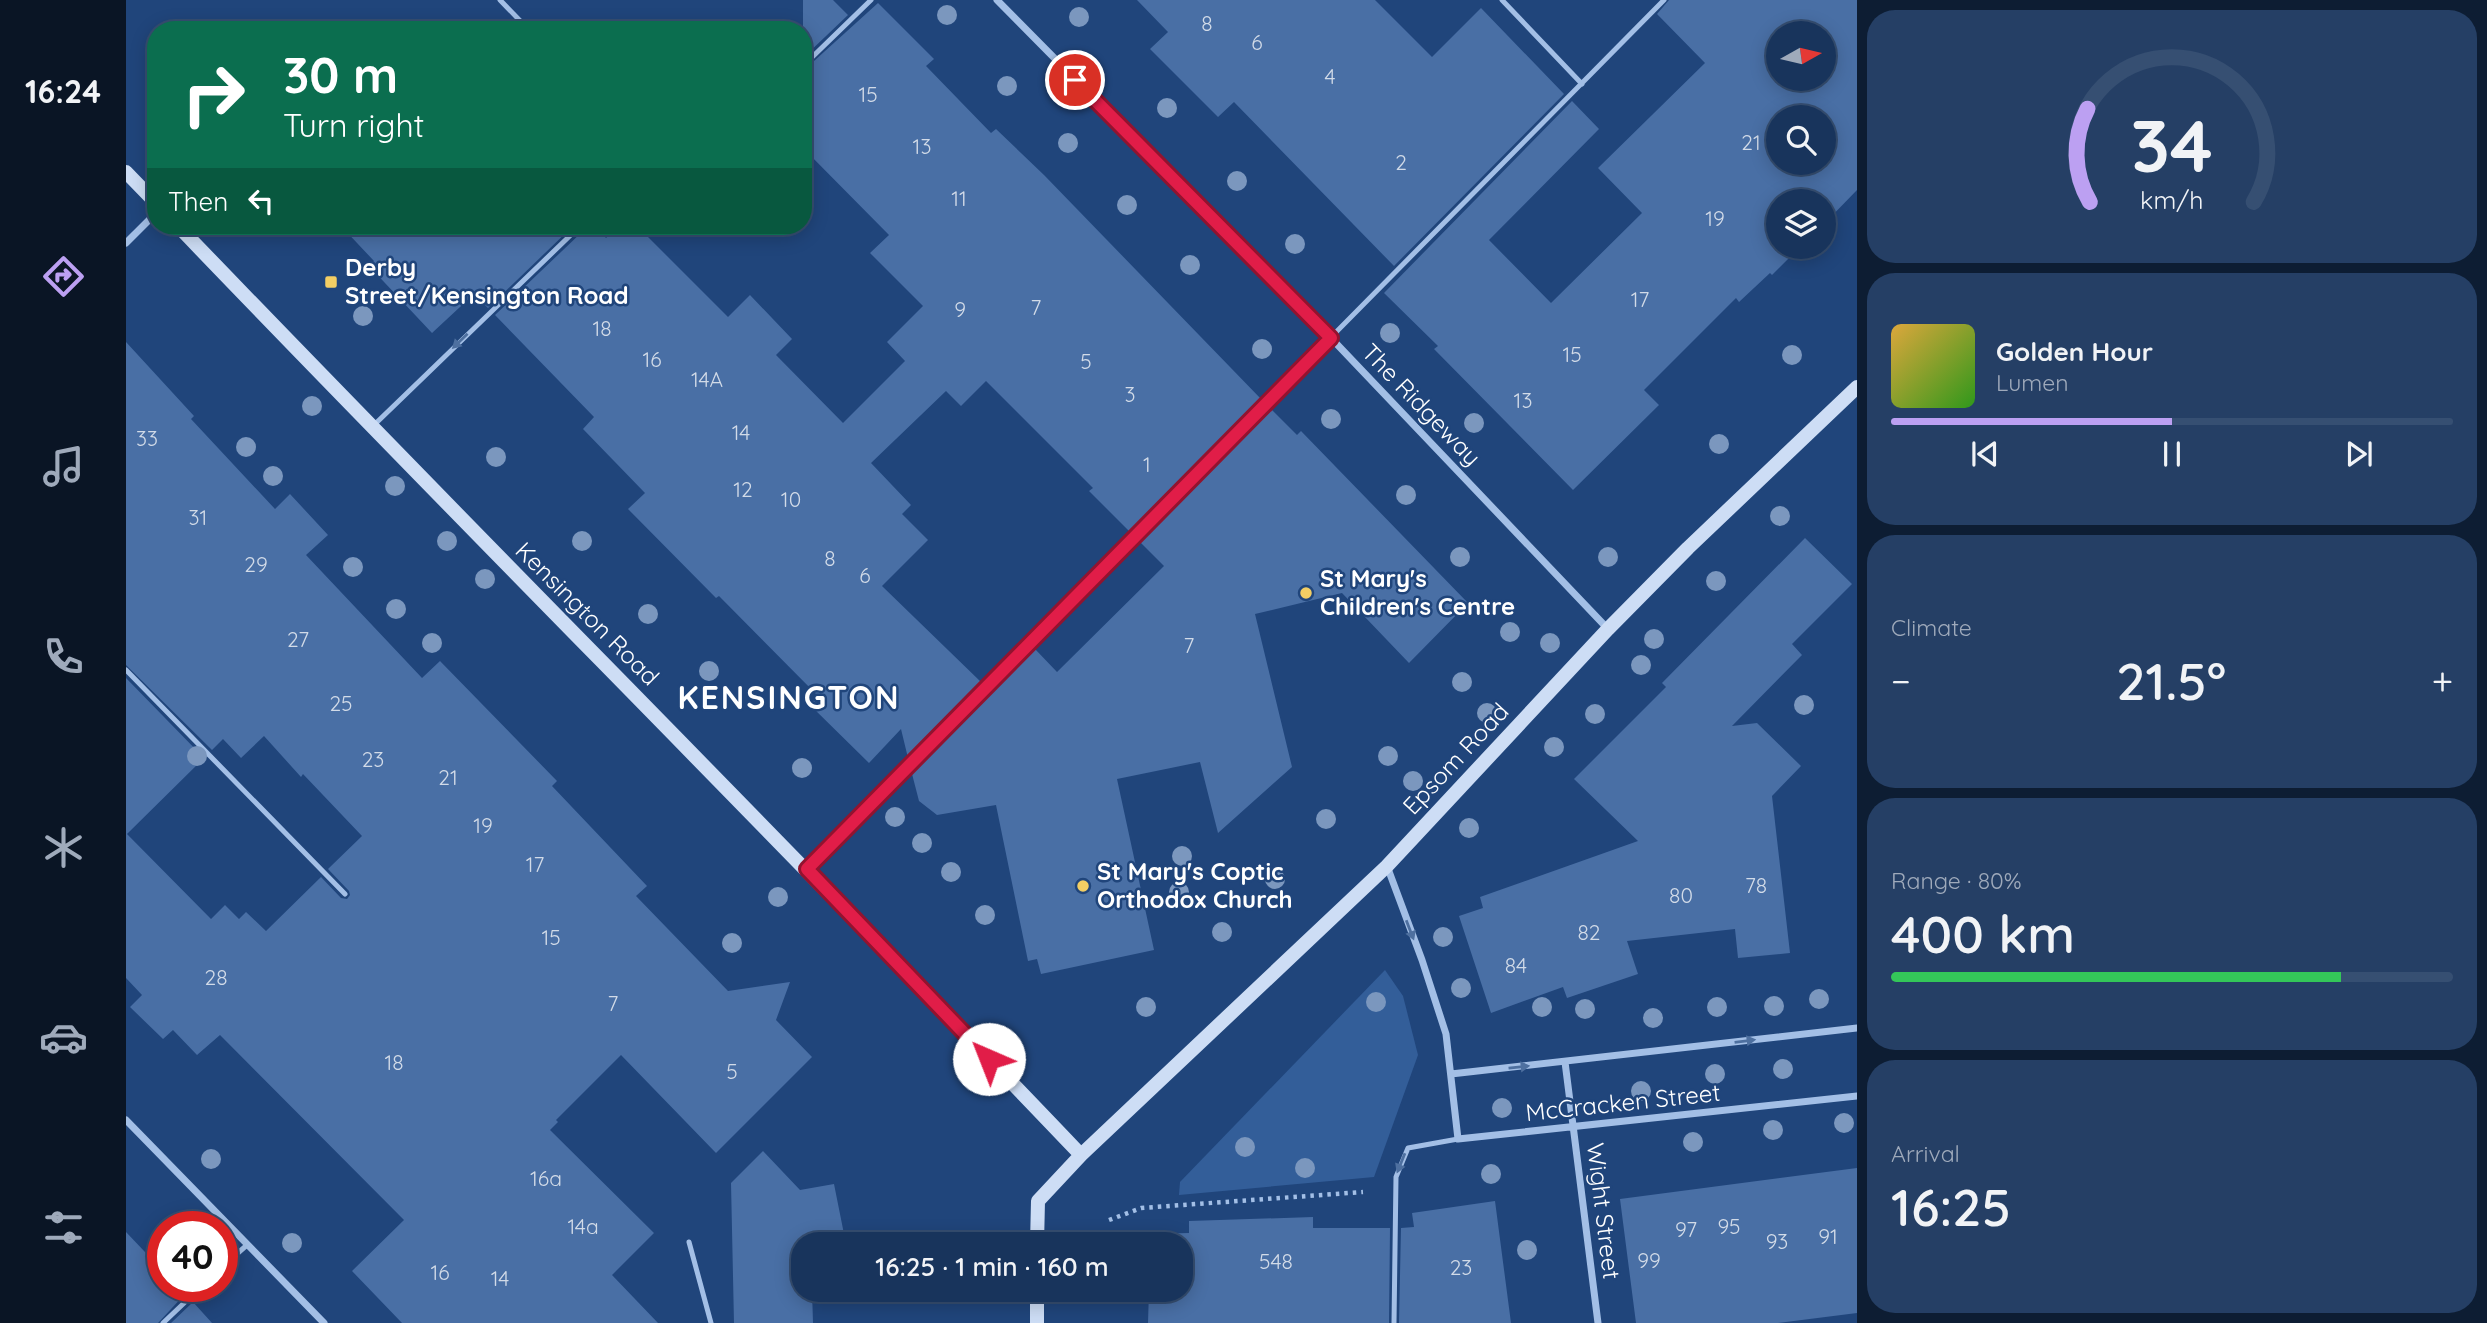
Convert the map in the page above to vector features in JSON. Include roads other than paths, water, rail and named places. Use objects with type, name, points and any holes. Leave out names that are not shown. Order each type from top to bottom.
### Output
[{"type":"street","name":"The Ridgeway","points":[[997,0],[1331,338],[1608,629]]},
{"type":"street","points":[[126,172],[147,194]]},
{"type":"street","points":[[126,243],[147,222]]},
{"type":"street","name":"Kensington Road","points":[[187,235],[371,428],[807,869],[1081,1155]]},
{"type":"street","name":"Epsom Road","points":[[1037,1232],[1038,1201],[1081,1155],[1387,866],[1608,629],[1688,548],[1857,387]]},
{"type":"street","points":[[1387,866],[1440,1013],[1449,1052],[1458,1139]]},
{"type":"street","name":"McCracken Street","points":[[1451,1074],[1857,1028]]},
{"type":"street","name":"Wight Street","points":[[1565,1062],[1598,1323]]},
{"type":"street","name":"McCracken Street","points":[[1458,1139],[1857,1096]]},
{"type":"street","points":[[126,1120],[324,1323]]},
{"type":"street","points":[[1037,1302],[1037,1323]]},
{"type":"lane","points":[[500,0],[520,21]]},
{"type":"lane","points":[[812,57],[871,0]]},
{"type":"lane","points":[[1502,0],[1583,84]]},
{"type":"lane","points":[[807,869],[1664,0]]},
{"type":"lane","points":[[371,428],[571,235]]},
{"type":"lane","points":[[126,670],[345,894]]},
{"type":"lane","points":[[1394,1323],[1395,1195],[1398,1169],[1408,1148],[1458,1139]]},
{"type":"lane","points":[[689,1242],[711,1323]]},
{"type":"lane","points":[[238,1253],[247,1245]]},
{"type":"lane","points":[[163,1323],[185,1302]]},
{"type":"place","name":"Derby Street/Kensington Road","points":[[331,282]]},
{"type":"place","name":"St Mary's Children's Centre","points":[[1306,593]]},
{"type":"place","name":"St Mary's Coptic Orthodox Church","points":[[1083,886]]},
{"type":"district","name":"KENSINGTON","points":[[789,698]]}]
